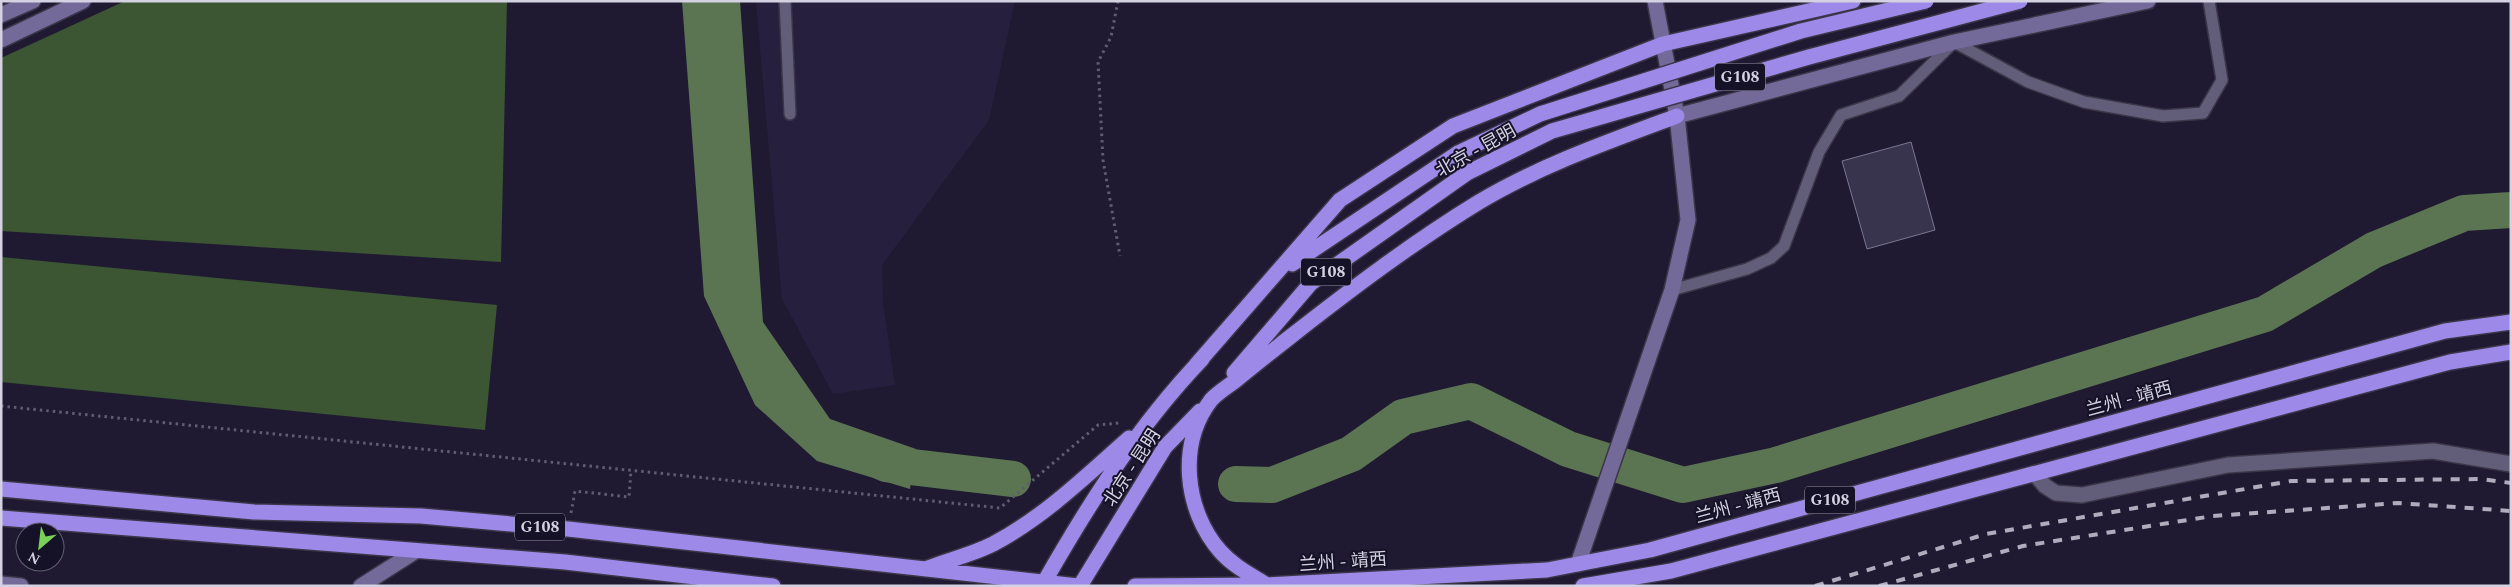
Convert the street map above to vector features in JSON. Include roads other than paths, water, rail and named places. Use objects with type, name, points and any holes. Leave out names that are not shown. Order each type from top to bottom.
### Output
[{"type":"highway","points":[[1196,365],[1340,200],[1454,126],[1663,44],[1853,1]]},
{"type":"highway","name":"北京 - 昆明","points":[[1043,583],[1100,489],[1147,422],[1196,365],[1296,260],[1458,153],[1540,114],[1801,31],[1926,1]]},
{"type":"highway","name":"北京 - 昆明","points":[[1079,586],[1165,447],[1212,399],[1311,283],[1467,173],[1552,131],[1810,56],[2020,1]]},
{"type":"highway","points":[[1267,585],[1232,563],[1221,552],[1203,526],[1192,496],[1189,462],[1192,445],[1203,414],[1212,399],[1364,279],[1480,202],[1567,157],[1677,116]]},
{"type":"highway","name":"兰州 - 靖西","points":[[1135,586],[1267,585],[1547,570],[1650,550],[2445,331],[2511,322]]},
{"type":"highway","name":"G108","points":[[1583,586],[1671,571],[2450,362],[2511,352]]},
{"type":"highway","points":[[923,570],[991,545],[1024,526],[1064,496],[1147,422]]},
{"type":"highway","name":"G108","points":[[1,489],[254,512],[421,516],[568,530],[1079,586]]},
{"type":"highway","name":"G108","points":[[1,518],[416,551],[630,570],[773,586]]},
{"type":"highway","points":[[630,570],[674,586]]},
{"type":"street","points":[[1,15],[33,1]]},
{"type":"street","points":[[1,40],[83,1]]},
{"type":"street","points":[[1578,564],[1672,290],[1688,220],[1677,116],[1655,1]]},
{"type":"street","points":[[1677,116],[1954,42],[2148,1]]},
{"type":"street","points":[[2036,474],[2045,486],[2056,493],[2082,495],[2228,465],[2433,451],[2511,464]]},
{"type":"street","points":[[360,586],[416,551]]},
{"type":"street","points":[[1,584],[21,586]]},
{"type":"lane","points":[[785,1],[790,114]]},
{"type":"lane","points":[[1672,290],[1747,269],[1771,258],[1784,246],[1819,152],[1841,115],[1899,96],[1954,42],[2028,82],[2084,102],[2163,116],[2203,113],[2222,80],[2209,1]]},
{"type":"waterway","points":[[1236,484],[1272,485],[1351,454],[1403,417],[1471,401],[1568,449],[1683,485],[1776,465],[2265,314],[2374,250],[2464,213],[2511,210]]},
{"type":"waterway","points":[[865,454],[886,464],[1013,479]]},
{"type":"railway","points":[[1815,586],[1986,534],[2291,481],[2481,479],[2511,483]]},
{"type":"railway","points":[[1879,586],[2023,546],[2213,516],[2398,503],[2511,511]]}]
